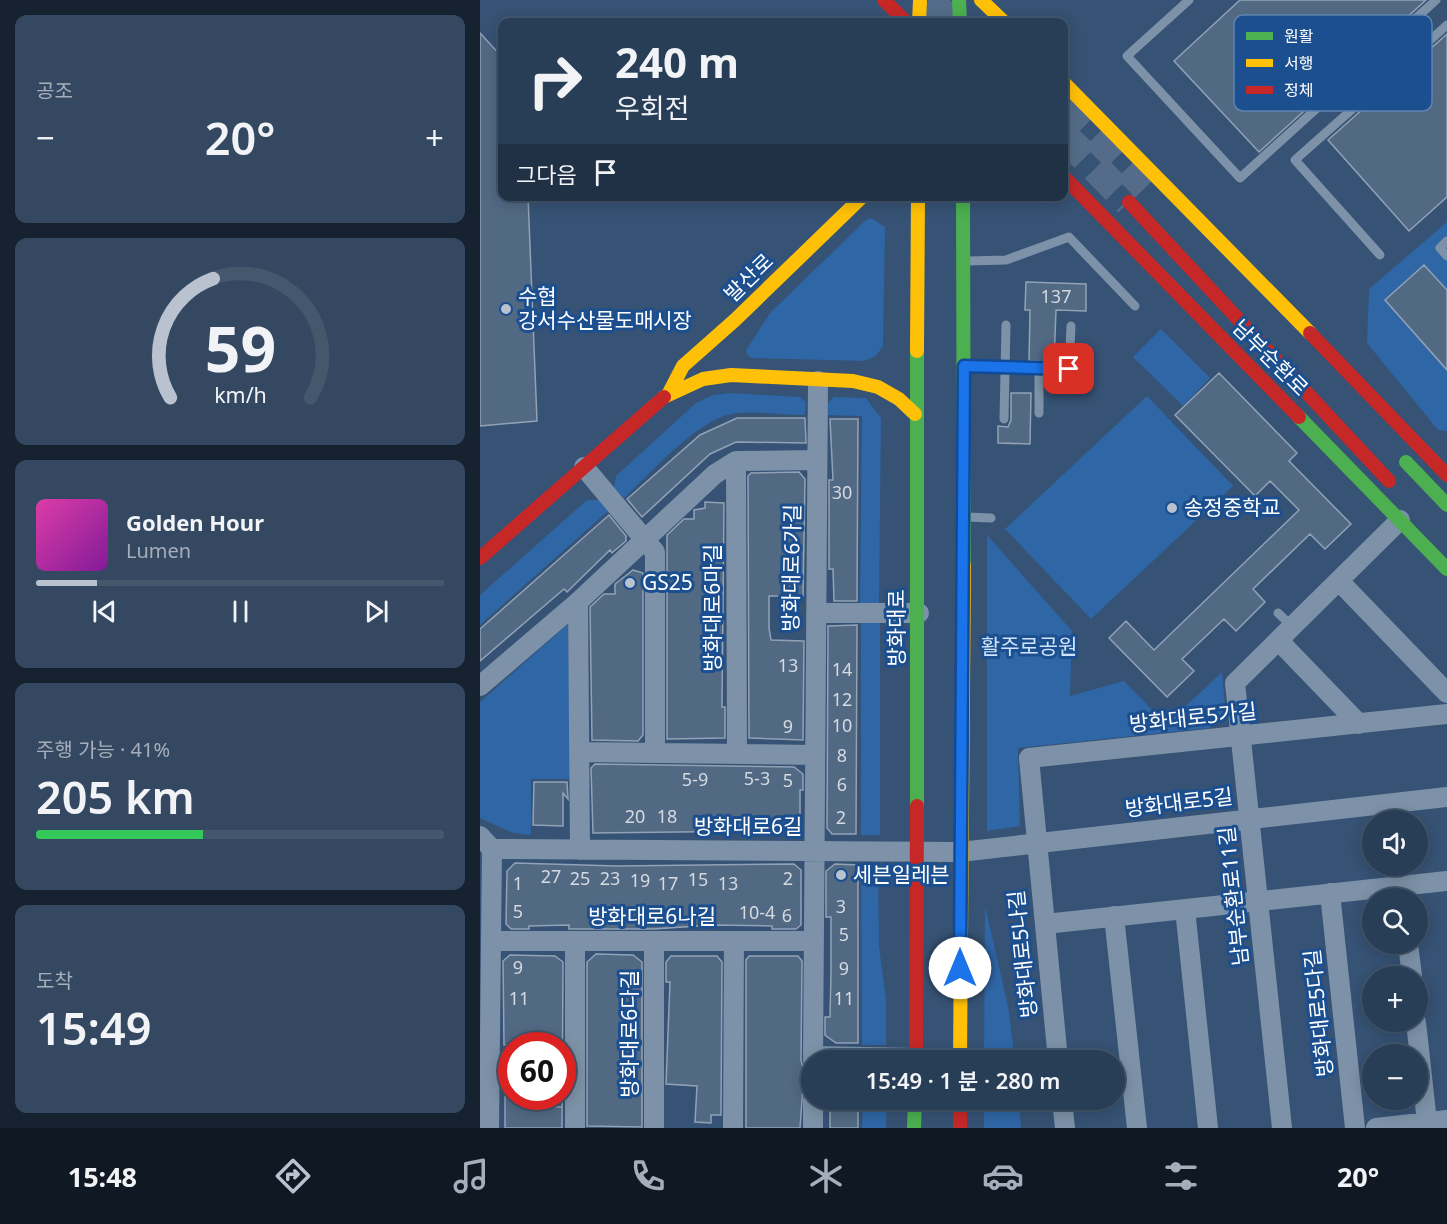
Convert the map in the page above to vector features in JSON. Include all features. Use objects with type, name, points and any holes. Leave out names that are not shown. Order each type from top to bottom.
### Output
[{"type":"main road","points":[[884,0],[902,18]]},
{"type":"main road","points":[[919,18],[920,0]]},
{"type":"main road","points":[[959,0],[960,18]]},
{"type":"main road","points":[[981,0],[1000,18]]},
{"type":"main road","points":[[1068,87],[1270,291],[1447,475]]},
{"type":"main road","name":"남부순환로","points":[[1068,181],[1447,570]]},
{"type":"main road","name":"발산로","points":[[669,393],[683,366],[735,320],[858,201]]},
{"type":"main road","name":"방화대로","points":[[916,1050],[919,613],[915,414],[918,201]]},
{"type":"main road","points":[[960,1050],[964,517],[963,202]]},
{"type":"main road","name":"남부순환로","points":[[1129,202],[1398,490]]},
{"type":"main road","name":"발산로","points":[[480,558],[669,393],[703,379],[731,375],[853,381],[878,387],[899,399],[915,414]]},
{"type":"main road","points":[[1398,454],[1447,505]]},
{"type":"main road","points":[[914,1128],[915,1110]]},
{"type":"main road","points":[[960,1110],[960,1128]]},
{"type":"street","name":"방화대로6가길","points":[[814,852],[818,381]]},
{"type":"street","points":[[480,686],[578,602],[702,485],[736,461],[817,460]]},
{"type":"street","name":"방화대로6마길","points":[[736,461],[737,754]]},
{"type":"street","points":[[584,467],[655,552],[655,753]]},
{"type":"street","name":"남부순환로11길","points":[[1282,1128],[1235,683],[1340,582],[1400,520]]},
{"type":"street","points":[[1340,582],[1447,693]]},
{"type":"street","points":[[578,602],[580,850]]},
{"type":"street","points":[[816,613],[919,613]]},
{"type":"street","points":[[1286,634],[1359,724]]},
{"type":"street","name":"방화대로5가길","points":[[1037,844],[1029,758],[1447,714]]},
{"type":"street","points":[[579,752],[815,755]]},
{"type":"street","name":"방화대로5길","points":[[916,853],[960,852],[1037,844],[1447,797]]},
{"type":"street","points":[[486,843],[491,940],[485,1021],[489,1128]]},
{"type":"street","name":"방화대로6길","points":[[486,843],[580,850],[916,853]]},
{"type":"street","name":"방화대로5나길","points":[[1037,844],[1057,1050]]},
{"type":"street","points":[[813,1050],[814,852]]},
{"type":"street","points":[[1419,888],[1447,881]]},
{"type":"street","points":[[1045,924],[1330,893],[1362,893]]},
{"type":"street","name":"방화대로5다길","points":[[1330,893],[1355,1128]]},
{"type":"street","points":[[1185,909],[1208,1128]]},
{"type":"street","points":[[1114,916],[1137,1128]]},
{"type":"street","name":"방화대로6나길","points":[[491,940],[813,941]]},
{"type":"street","points":[[575,941],[575,1128]]},
{"type":"street","name":"방화대로6다길","points":[[654,941],[654,1128]]},
{"type":"street","points":[[733,1128],[734,941]]},
{"type":"street","points":[[1417,1032],[1427,1122]]},
{"type":"street","points":[[813,1110],[813,1128]]},
{"type":"street","points":[[1063,1110],[1065,1128]]},
{"type":"street","points":[[1376,1128],[1447,1120]]},
{"type":"lane","points":[[1189,0],[1127,56],[1240,178],[1314,111]]},
{"type":"lane","points":[[1419,15],[1436,0]]},
{"type":"lane","points":[[1432,38],[1447,25]]},
{"type":"lane","points":[[1350,111],[1295,160],[1380,255]]},
{"type":"lane","points":[[962,261],[1006,260],[1069,237],[1135,306]]},
{"type":"lane","points":[[1447,242],[1440,248],[1447,256]]},
{"type":"lane","points":[[1004,419],[1006,325]]},
{"type":"lane","points":[[964,366],[1069,369],[1071,326]]},
{"type":"lane","points":[[1039,368],[1039,413]]},
{"type":"lane","points":[[964,517],[991,518]]},
{"type":"lane","points":[[1278,613],[1286,634]]},
{"type":"green space","points":[[871,218],[885,227],[883,346],[876,356],[864,361],[751,358],[747,355],[746,350],[770,313],[866,220]]},
{"type":"green space","points":[[1447,222],[1447,431],[1438,430],[1367,343],[1369,289]]},
{"type":"green space","points":[[1161,329],[1210,378],[1183,406],[1133,357]]},
{"type":"green space","points":[[730,393],[800,397],[806,402],[805,415],[749,412],[731,414],[717,419],[688,438],[624,498],[614,488],[616,476],[696,403],[713,395]]},
{"type":"green space","points":[[1147,396],[1233,486],[1091,619],[1005,529]]},
{"type":"green space","points":[[834,397],[866,398],[881,418],[879,603],[860,603],[862,416],[827,415],[828,403]]},
{"type":"green space","points":[[587,500],[599,500],[608,511],[480,625],[480,595]]},
{"type":"green space","name":"활주로공원","points":[[987,535],[1072,631],[1070,696],[1124,681],[1162,720],[1169,722],[1222,672],[1226,717],[1209,728],[1018,748],[1020,826],[987,831]]},
{"type":"green space","points":[[861,622],[880,623],[880,835],[861,835]]},
{"type":"green space","points":[[568,624],[571,779],[531,779],[531,835],[513,833],[480,818],[480,702]]},
{"type":"green space","points":[[861,866],[878,866],[879,946],[886,999],[886,1045],[862,1045]]},
{"type":"green space","points":[[985,906],[1008,1006],[1014,1050],[984,1050]]},
{"type":"green space","points":[[863,1110],[887,1110],[886,1128],[862,1128]]},
{"type":"green space","points":[[984,1110],[1020,1110],[1021,1128],[984,1128]]},
{"type":"building","points":[[1240,0],[1426,0],[1410,15],[1234,15],[1234,111],[1304,111],[1259,152],[1174,61]]},
{"type":"building","name":"수협 강서수산물도매시장","points":[[480,33],[498,53],[498,201],[528,201],[537,421],[480,426]]},
{"type":"building","points":[[1447,34],[1447,197],[1409,231],[1328,140],[1361,111],[1432,111],[1432,47]]},
{"type":"building","points":[[1424,265],[1447,290],[1447,370],[1385,300]]},
{"type":"building","points":[[1026,282],[1086,284],[1086,311],[1056,310],[1054,362],[1029,361],[1030,310],[1025,310]]},
{"type":"building","name":"송정중학교","points":[[1219,373],[1297,453],[1289,461],[1351,524],[1325,549],[1310,534],[1253,589],[1265,602],[1236,631],[1224,619],[1182,659],[1194,671],[1167,697],[1109,638],[1126,621],[1154,650],[1299,510],[1270,481],[1255,496],[1175,415]]},
{"type":"building","points":[[1011,393],[1031,393],[1030,444],[998,443],[998,426],[1008,427],[1011,420]]},
{"type":"building","points":[[737,418],[805,418],[806,443],[736,442],[710,454],[642,517],[627,499],[700,435]]},
{"type":"building","points":[[830,419],[858,419],[857,601],[834,601],[833,569],[829,569],[829,480],[833,480]]},
{"type":"building","points":[[799,472],[805,479],[803,596],[769,596],[769,628],[771,640],[804,641],[803,740],[749,738],[748,476],[751,473]]},
{"type":"building","points":[[705,502],[724,503],[722,707],[725,707],[725,738],[667,739],[667,535],[684,519],[694,519],[694,510],[705,508]]},
{"type":"building","points":[[609,515],[626,536],[626,541],[612,553],[610,550],[567,592],[564,589],[480,661],[480,629]]},
{"type":"building","points":[[633,570],[643,573],[643,735],[638,741],[592,740],[590,607],[604,594],[615,594],[615,584]]},
{"type":"building","points":[[857,625],[856,834],[832,834],[827,828],[828,626]]},
{"type":"building","points":[[595,764],[794,767],[803,774],[803,790],[800,790],[800,823],[795,830],[593,833],[591,768]]},
{"type":"building","points":[[534,782],[567,782],[568,799],[563,793],[563,826],[533,825]]},
{"type":"building","points":[[515,863],[617,866],[794,864],[801,870],[801,925],[796,929],[772,929],[772,926],[714,925],[653,929],[569,929],[569,925],[511,929],[506,924],[507,871]]},
{"type":"building","points":[[835,864],[858,865],[858,1043],[836,1043],[825,1035],[825,1017],[830,1017],[831,973],[831,917],[826,917],[826,871]]},
{"type":"building","points":[[596,954],[633,955],[642,962],[642,1127],[587,1126],[587,962]]},
{"type":"building","points":[[510,955],[555,956],[563,962],[563,1032],[504,1032],[503,961]]},
{"type":"building","points":[[671,956],[717,956],[722,962],[721,1115],[711,1115],[711,1123],[695,1122],[697,1086],[666,1084],[670,982],[666,982],[666,962]]},
{"type":"building","points":[[749,956],[798,956],[802,961],[800,1128],[746,1128],[746,960]]},
{"type":"building","points":[[505,1110],[562,1110],[562,1128],[505,1128]]},
{"type":"building","points":[[830,1110],[858,1110],[858,1128],[830,1128]]},
{"type":"tunnel","points":[[929,0],[947,18]]},
{"type":"tunnel","points":[[1068,108],[1146,187]]},
{"type":"tunnel","points":[[1068,140],[1129,202]]},
{"type":"traffic: fast","points":[[959,0],[960,18]]},
{"type":"traffic: fast","points":[[963,201],[964,565]]},
{"type":"traffic: fast","points":[[917,351],[917,806]]},
{"type":"traffic: fast","points":[[1299,417],[1447,569]]},
{"type":"traffic: fast","points":[[1406,462],[1447,505]]},
{"type":"traffic: fast","points":[[914,1128],[915,1110]]},
{"type":"traffic: slow","points":[[919,18],[920,0]]},
{"type":"traffic: slow","points":[[981,0],[1000,18]]},
{"type":"traffic: slow","points":[[1068,87],[1310,333]]},
{"type":"traffic: slow","points":[[669,393],[683,366],[735,320],[858,201]]},
{"type":"traffic: slow","points":[[917,351],[918,201]]},
{"type":"traffic: slow","points":[[664,397],[703,379],[731,375],[853,381],[878,387],[899,399],[915,414]]},
{"type":"traffic: slow","points":[[960,1050],[964,565]]},
{"type":"traffic: jam","points":[[884,0],[902,18]]},
{"type":"traffic: jam","points":[[1068,181],[1299,417]]},
{"type":"traffic: jam","points":[[1129,202],[1389,481]]},
{"type":"traffic: jam","points":[[1310,333],[1447,475]]},
{"type":"traffic: jam","points":[[480,558],[664,397]]},
{"type":"traffic: jam","points":[[916,1050],[917,806]]},
{"type":"traffic: jam","points":[[960,1110],[960,1128]]},
{"type":"place","name":"수협 강서수산물도매시장","points":[[506,309]]},
{"type":"place","name":"송정중학교","points":[[1172,508]]},
{"type":"place","name":"GS25","points":[[630,583]]},
{"type":"place","name":"세븐일레븐","points":[[841,875]]},
{"type":"route","points":[[960,968],[964,366],[1069,369]]}]
